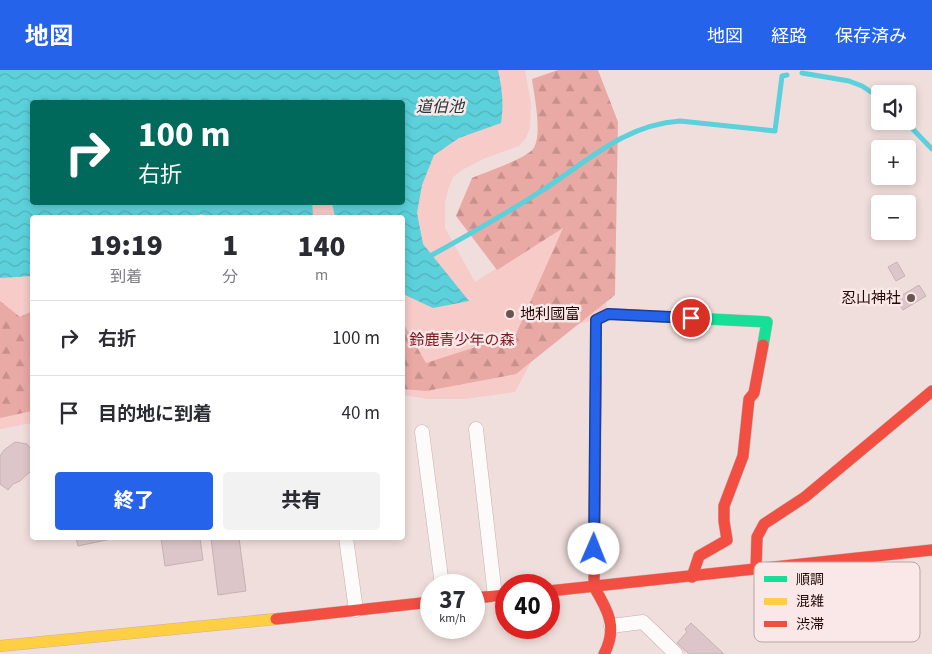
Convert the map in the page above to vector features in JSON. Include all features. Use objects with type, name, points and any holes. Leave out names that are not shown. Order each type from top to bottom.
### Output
[{"type":"street","points":[[604,654],[612,639],[611,626],[604,603],[594,588],[596,320],[608,314],[767,322],[754,393],[749,399],[743,456],[724,506],[727,540],[699,556],[692,577]]},
{"type":"street","points":[[756,562],[757,538],[759,530],[763,525],[796,504],[878,439],[932,392]]},
{"type":"street","points":[[476,429],[497,574]]},
{"type":"street","points":[[422,432],[441,574]]},
{"type":"street","points":[[346,540],[356,610]]},
{"type":"street","points":[[821,562],[932,550]]},
{"type":"street","points":[[560,590],[754,569]]},
{"type":"street","points":[[0,646],[420,603]]},
{"type":"street","points":[[611,626],[643,622],[676,654]]},
{"type":"green space","name":"鈴鹿青少年の森","points":[[0,70],[525,70],[531,104],[530,128],[526,138],[519,146],[483,159],[453,177],[445,202],[445,228],[475,282],[574,219],[603,267],[607,310],[588,322],[549,328],[515,392],[465,399],[428,399],[405,395],[405,215],[30,215],[30,423],[0,429]]},
{"type":"green space","points":[[558,70],[598,70],[618,122],[615,295],[516,374],[426,391],[405,389],[405,326],[426,363],[516,334],[563,228],[497,270],[456,216],[472,178],[514,161],[533,149],[536,143],[538,125],[532,79]]},
{"type":"green space","points":[[0,301],[20,317],[30,312],[30,411],[0,418]]},
{"type":"water","name":"道伯池","points":[[0,70],[498,70],[502,96],[501,123],[459,138],[434,155],[422,185],[417,213],[423,244],[469,301],[433,308],[405,295],[405,215],[335,215],[332,205],[405,205],[405,100],[30,100],[30,205],[312,205],[313,215],[30,215],[30,276],[0,278]]},
{"type":"building","points":[[897,262],[905,276],[896,281],[888,267]]},
{"type":"building","name":"忍山神社","points":[[919,285],[926,296],[903,310],[896,299]]},
{"type":"building","points":[[15,442],[27,444],[30,448],[30,472],[8,490],[0,484],[0,456],[4,450]]},
{"type":"building","points":[[76,540],[106,540],[78,546]]},
{"type":"building","points":[[161,540],[200,540],[203,560],[165,566]]},
{"type":"building","points":[[211,540],[239,540],[246,591],[218,595]]},
{"type":"building","points":[[691,623],[724,654],[689,654],[677,643],[687,632],[685,629]]},
{"type":"waterway","points":[[802,73],[849,81],[871,92]]},
{"type":"waterway","points":[[432,255],[525,201],[605,148],[640,130],[659,124],[680,121],[775,131],[782,76],[787,75]]},
{"type":"waterway","points":[[914,130],[932,149]]},
{"type":"traffic: fast","points":[[596,378],[596,320],[609,314],[767,322],[763,345]]},
{"type":"traffic: slow","points":[[0,646],[276,619]]},
{"type":"traffic: jam","points":[[692,577],[699,556],[727,540],[724,506],[743,456],[749,399],[754,393],[763,345]]},
{"type":"traffic: jam","points":[[596,378],[594,587],[607,611],[611,627],[608,645],[604,654]]},
{"type":"traffic: jam","points":[[756,562],[757,537],[764,524],[805,497],[932,391]]},
{"type":"traffic: jam","points":[[820,562],[932,550]]},
{"type":"traffic: jam","points":[[560,590],[754,569]]},
{"type":"traffic: jam","points":[[485,597],[495,596]]},
{"type":"traffic: jam","points":[[276,619],[420,603]]},
{"type":"place","name":"忍山神社","points":[[911,298]]},
{"type":"place","name":"地利國富","points":[[510,314]]},
{"type":"route","points":[[594,549],[596,320],[608,314],[691,318]]}]
